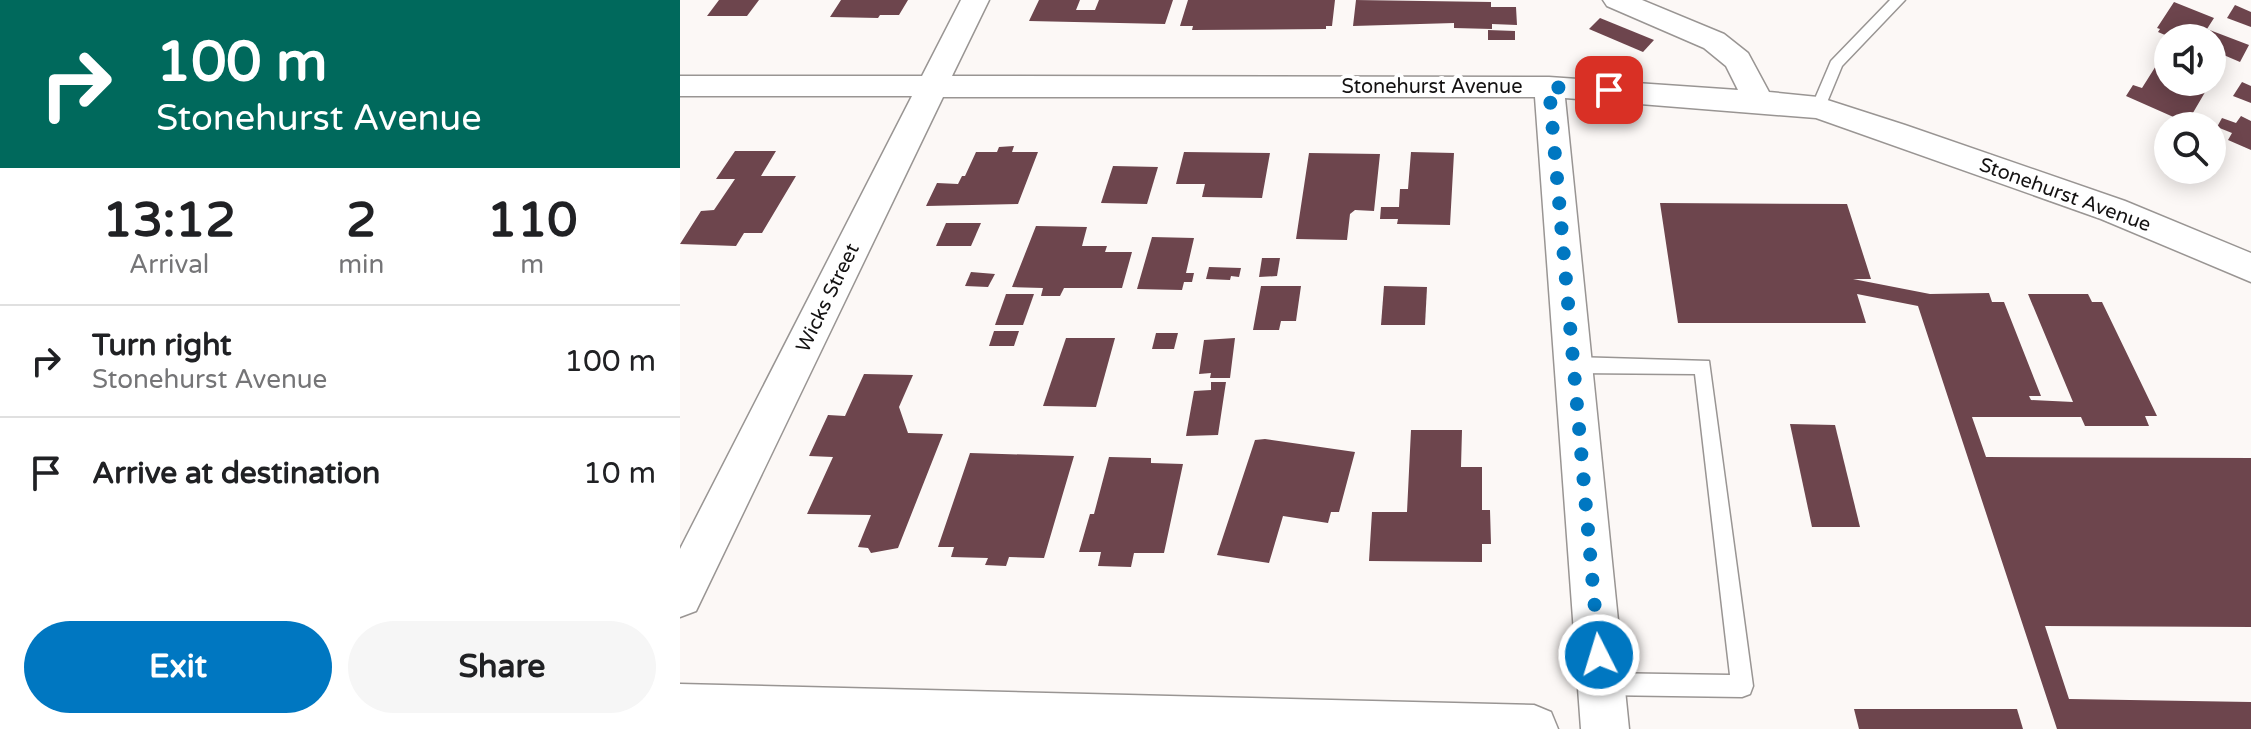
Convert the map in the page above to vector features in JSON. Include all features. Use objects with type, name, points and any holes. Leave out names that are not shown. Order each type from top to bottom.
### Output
[{"type":"street","name":"Wicks Street","points":[[680,595],[975,0]]},
{"type":"street","points":[[1617,0],[1714,41],[1738,60],[1759,102]]},
{"type":"street","name":"Stonehurst Avenue","points":[[680,86],[1549,87],[1818,108],[2113,210],[2251,268]]},
{"type":"street","points":[[1549,87],[1605,729]]},
{"type":"street","points":[[680,708],[1534,729]]},
{"type":"lane","points":[[1818,108],[1836,64],[1898,0]]},
{"type":"lane","points":[[1573,365],[1703,366],[1742,686],[1601,684]]},
{"type":"building","points":[[719,0],[759,0],[747,16],[707,16]]},
{"type":"building","points":[[841,0],[908,0],[899,15],[830,17]]},
{"type":"building","points":[[1039,0],[1080,0],[1076,10],[1095,10],[1099,0],[1173,0],[1165,24],[1029,21]]},
{"type":"building","points":[[1188,0],[1335,0],[1332,26],[1326,26],[1326,29],[1192,30],[1193,26],[1180,26]]},
{"type":"building","points":[[1356,0],[1491,2],[1491,7],[1516,7],[1517,25],[1492,24],[1492,29],[1454,28],[1454,23],[1353,26]]},
{"type":"building","points":[[2174,2],[2214,18],[2210,24],[2160,24]]},
{"type":"building","points":[[2235,5],[2251,12],[2251,27],[2227,18]]},
{"type":"building","points":[[1600,18],[1654,40],[1643,52],[1589,29]]},
{"type":"building","points":[[1488,30],[1515,31],[1515,40],[1488,40]]},
{"type":"building","points":[[2226,36],[2249,45],[2240,62],[2226,56]]},
{"type":"building","points":[[2154,69],[2154,96],[2203,96],[2193,112],[2162,112],[2126,96],[2133,85],[2142,88]]},
{"type":"building","points":[[2242,82],[2251,86],[2251,103],[2233,96]]},
{"type":"building","points":[[2241,116],[2251,121],[2251,150],[2228,140],[2232,133],[2226,131],[2226,119],[2236,123]]},
{"type":"building","points":[[1014,146],[1012,152],[1038,152],[1018,204],[926,206],[937,183],[958,184],[976,152],[997,152],[999,147]]},
{"type":"building","points":[[735,151],[776,151],[761,176],[796,176],[762,233],[744,233],[736,246],[680,244],[701,211],[714,210],[735,179],[716,179]]},
{"type":"building","points":[[1184,152],[1270,153],[1262,198],[1202,197],[1205,184],[1176,184]]},
{"type":"building","points":[[1411,152],[1454,153],[1450,225],[1397,224],[1398,219],[1380,219],[1381,207],[1399,207],[1400,189],[1408,189]]},
{"type":"building","points":[[1309,153],[1380,154],[1374,211],[1355,210],[1350,214],[1347,240],[1296,239]]},
{"type":"building","points":[[1113,166],[1158,167],[1147,204],[1101,203]]},
{"type":"building","points":[[1660,203],[1847,204],[1871,279],[1853,279],[1930,294],[1989,293],[1992,302],[2004,302],[2041,396],[2029,396],[2031,400],[2073,402],[2028,294],[2088,294],[2092,302],[2102,302],[2157,416],[2145,416],[2149,426],[2085,426],[2081,417],[1972,417],[1986,457],[2251,458],[2251,627],[2045,626],[2069,699],[2251,702],[2251,729],[2057,729],[1918,306],[1857,294],[1866,323],[1678,323]]},
{"type":"building","points":[[946,223],[981,223],[971,246],[936,246]]},
{"type":"building","points":[[1036,226],[1087,227],[1082,246],[1107,246],[1105,252],[1132,252],[1122,288],[1064,288],[1060,296],[1041,296],[1043,288],[1012,287]]},
{"type":"building","points":[[1152,237],[1194,238],[1186,273],[1194,273],[1192,282],[1184,282],[1182,290],[1137,289]]},
{"type":"building","points":[[1262,258],[1280,258],[1277,276],[1259,277]]},
{"type":"building","points":[[1209,267],[1241,268],[1239,277],[1231,276],[1230,280],[1206,279]]},
{"type":"building","points":[[971,272],[995,274],[988,287],[965,286]]},
{"type":"building","points":[[1261,286],[1301,286],[1296,321],[1281,321],[1279,330],[1253,330]]},
{"type":"building","points":[[1384,286],[1427,287],[1425,325],[1381,325]]},
{"type":"building","points":[[1006,294],[1034,294],[1023,325],[995,325]]},
{"type":"building","points":[[994,331],[1019,331],[1014,346],[989,346]]},
{"type":"building","points":[[1156,333],[1178,333],[1174,349],[1152,349]]},
{"type":"building","points":[[1066,338],[1115,338],[1096,407],[1043,406]]},
{"type":"building","points":[[1235,338],[1230,378],[1210,378],[1211,373],[1199,374],[1204,340]]},
{"type":"building","points":[[864,374],[913,375],[899,407],[908,433],[943,434],[898,548],[871,553],[868,548],[858,547],[871,515],[807,514],[833,457],[809,456],[828,415],[845,416]]},
{"type":"building","points":[[1211,382],[1226,382],[1218,435],[1186,436],[1194,391],[1211,390]]},
{"type":"building","points":[[1790,424],[1835,425],[1860,527],[1812,527]]},
{"type":"building","points":[[1411,430],[1462,430],[1461,467],[1482,467],[1482,510],[1490,510],[1491,544],[1482,544],[1482,562],[1369,561],[1372,512],[1407,512]]},
{"type":"building","points":[[1255,440],[1355,452],[1339,512],[1331,512],[1328,523],[1283,516],[1269,563],[1217,555]]},
{"type":"building","points":[[970,453],[1074,456],[1044,558],[1009,557],[1006,566],[985,565],[988,558],[951,557],[954,547],[938,547]]},
{"type":"building","points":[[1109,457],[1151,458],[1151,463],[1183,464],[1164,553],[1134,553],[1131,567],[1098,566],[1101,552],[1079,552],[1090,514],[1094,514]]},
{"type":"building","points":[[1854,709],[2017,709],[2023,729],[1859,729]]},
{"type":"route","points":[[1599,655],[1549,87],[1609,90]]}]
